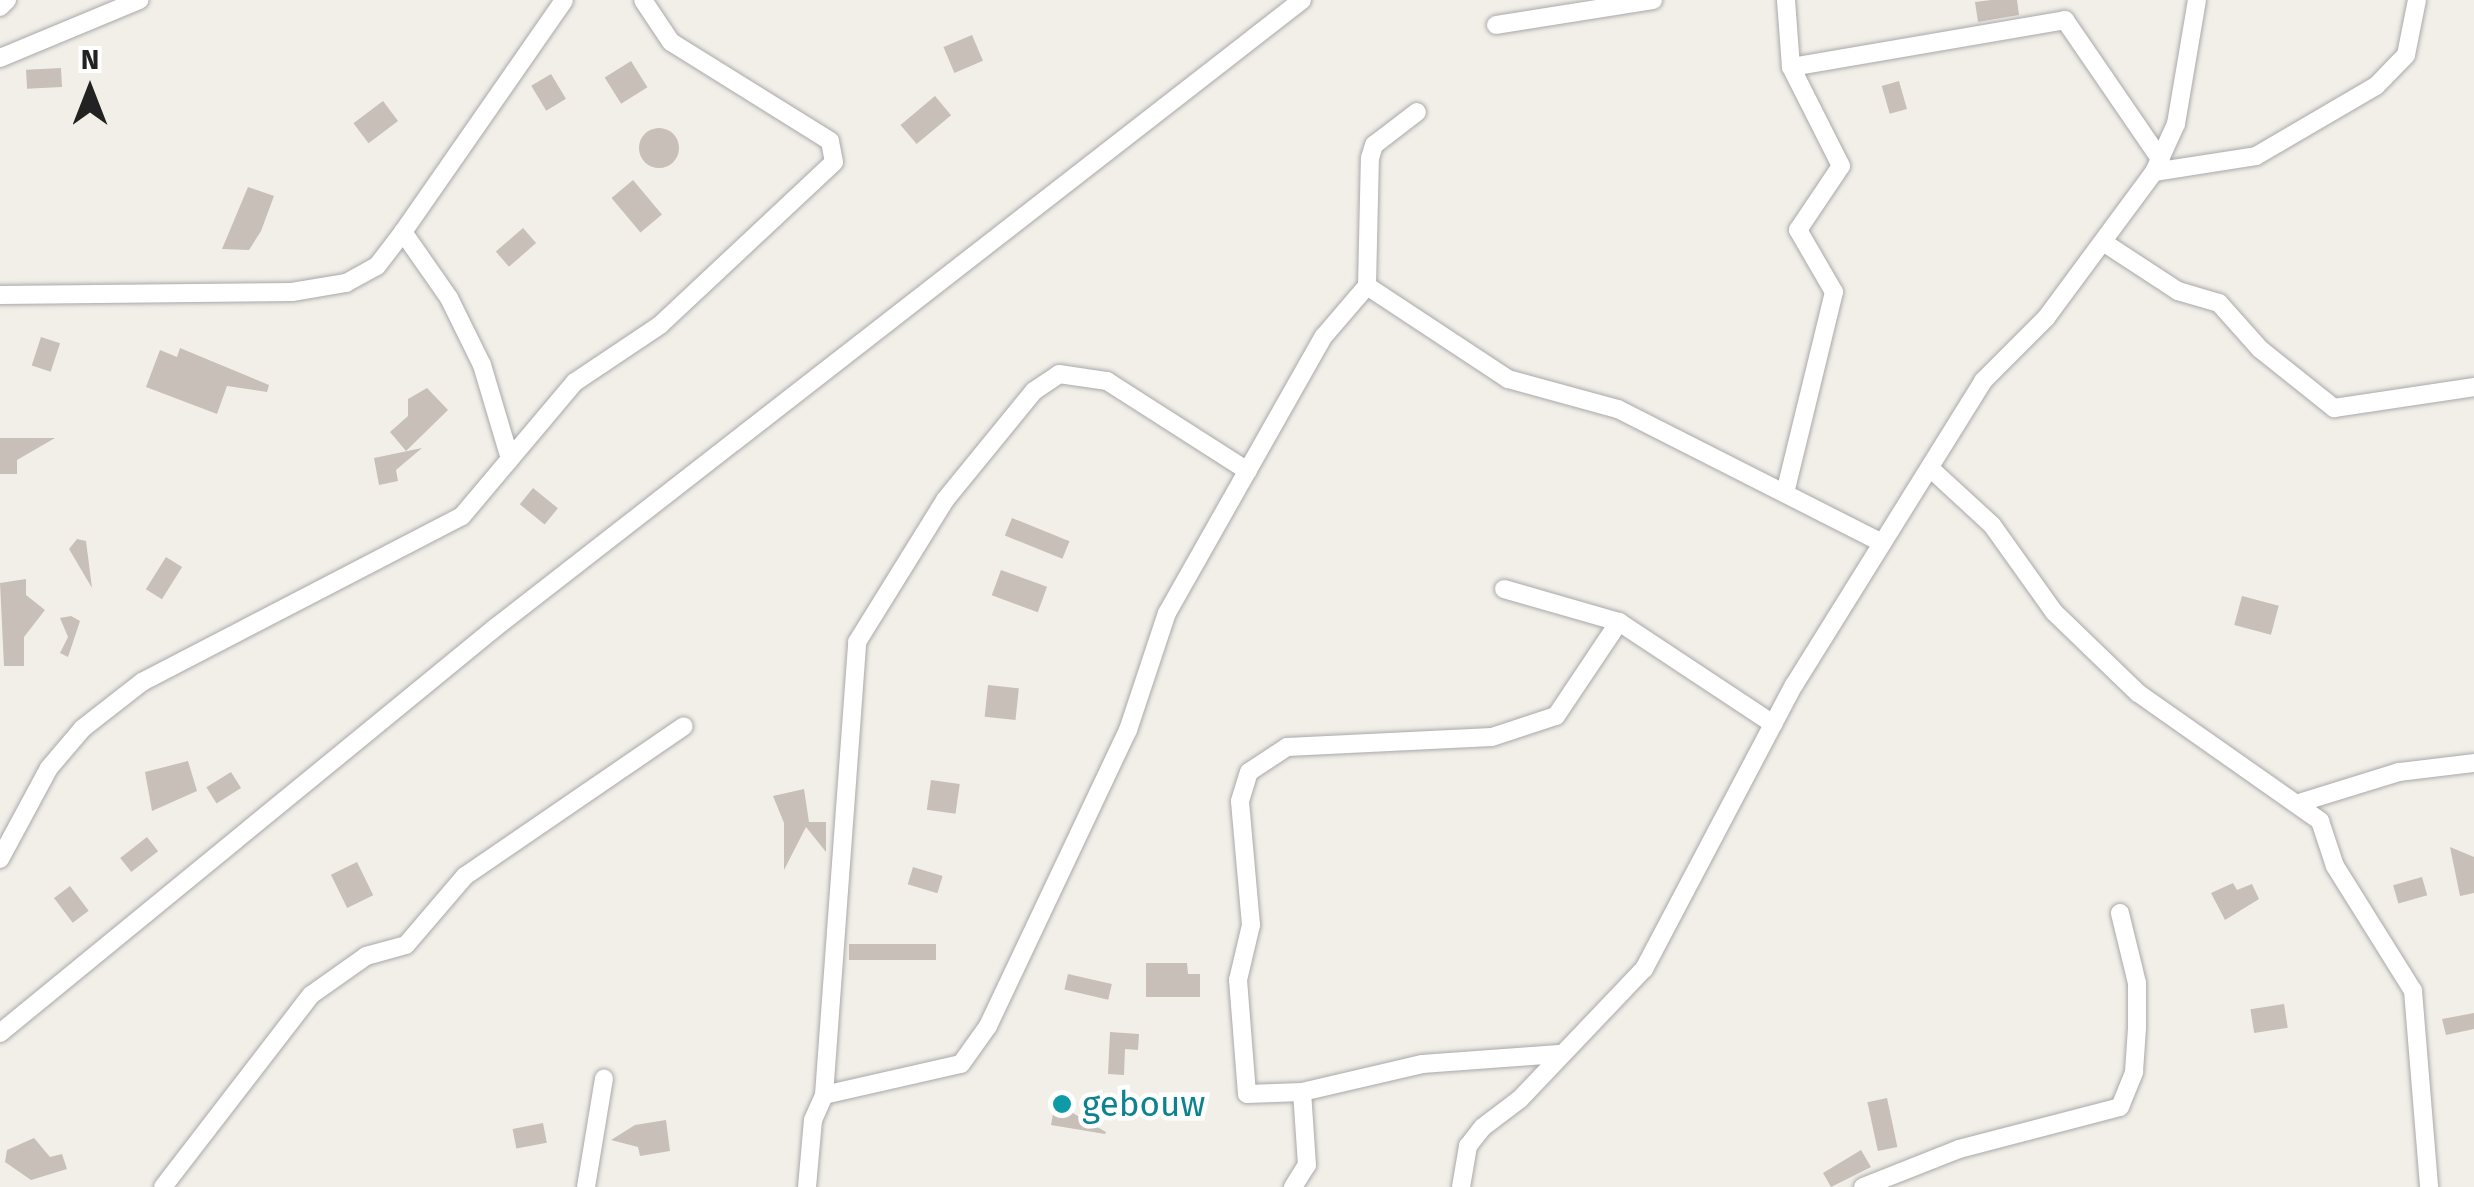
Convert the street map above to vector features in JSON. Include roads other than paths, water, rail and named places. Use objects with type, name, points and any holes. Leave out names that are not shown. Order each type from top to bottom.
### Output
[{"type":"street","points":[[0,7],[7,0]]},
{"type":"street","points":[[0,58],[139,0]]},
{"type":"street","points":[[0,294],[292,292],[346,283],[377,266],[564,0]]},
{"type":"street","points":[[0,859],[49,768],[82,728],[142,682],[462,516],[575,382],[660,325],[834,162],[830,141],[671,42],[643,0]]},
{"type":"street","points":[[0,1032],[496,627],[1302,0]]},
{"type":"street","points":[[1496,25],[1654,0]]},
{"type":"street","points":[[1785,493],[1834,292],[1798,230],[1842,166],[1792,67],[1786,0]]},
{"type":"street","points":[[1461,1187],[1468,1146],[1644,969],[1773,724],[1880,542],[1983,381],[2046,318],[2157,166],[2176,124],[2196,0]]},
{"type":"street","points":[[2157,166],[2256,156],[2376,86],[2406,55],[2417,0]]},
{"type":"street","points":[[1792,67],[2064,20],[2157,166]]},
{"type":"street","points":[[824,1095],[961,1064],[977,1042],[1128,730],[1168,613],[1324,336],[1367,286],[1370,158],[1374,145],[1417,112]]},
{"type":"street","points":[[403,232],[450,298],[482,365],[510,458]]},
{"type":"street","points":[[2104,242],[2178,291],[2219,304],[2260,349],[2334,408],[2474,387]]},
{"type":"street","points":[[1367,286],[1508,379],[1618,409],[1880,542]]},
{"type":"street","points":[[807,1187],[813,1120],[824,1095],[857,642],[945,500],[1034,391],[1059,374],[1107,381],[1248,471]]},
{"type":"street","points":[[1930,468],[1992,526],[2054,612],[2138,693],[2245,772],[2302,802],[2413,991],[2429,1187]]},
{"type":"street","points":[[1504,589],[1550,596],[1619,622],[1773,724]]},
{"type":"street","points":[[1559,1054],[1422,1064],[1302,1092],[1246,1094],[1238,980],[1251,925],[1240,800],[1249,772],[1287,748],[1492,737],[1556,716],[1619,622]]},
{"type":"street","points":[[163,1187],[311,995],[366,956],[406,945],[466,876],[684,726]]},
{"type":"street","points":[[2302,802],[2400,772],[2474,764]]},
{"type":"street","points":[[1863,1187],[1960,1149],[2120,1107],[2134,1072],[2137,1028],[2137,983],[2120,913]]},
{"type":"street","points":[[586,1187],[604,1078]]},
{"type":"street","points":[[1293,1187],[1307,1165],[1302,1092]]},
{"type":"place","name":"gebouw","points":[[1062,1104]]}]
